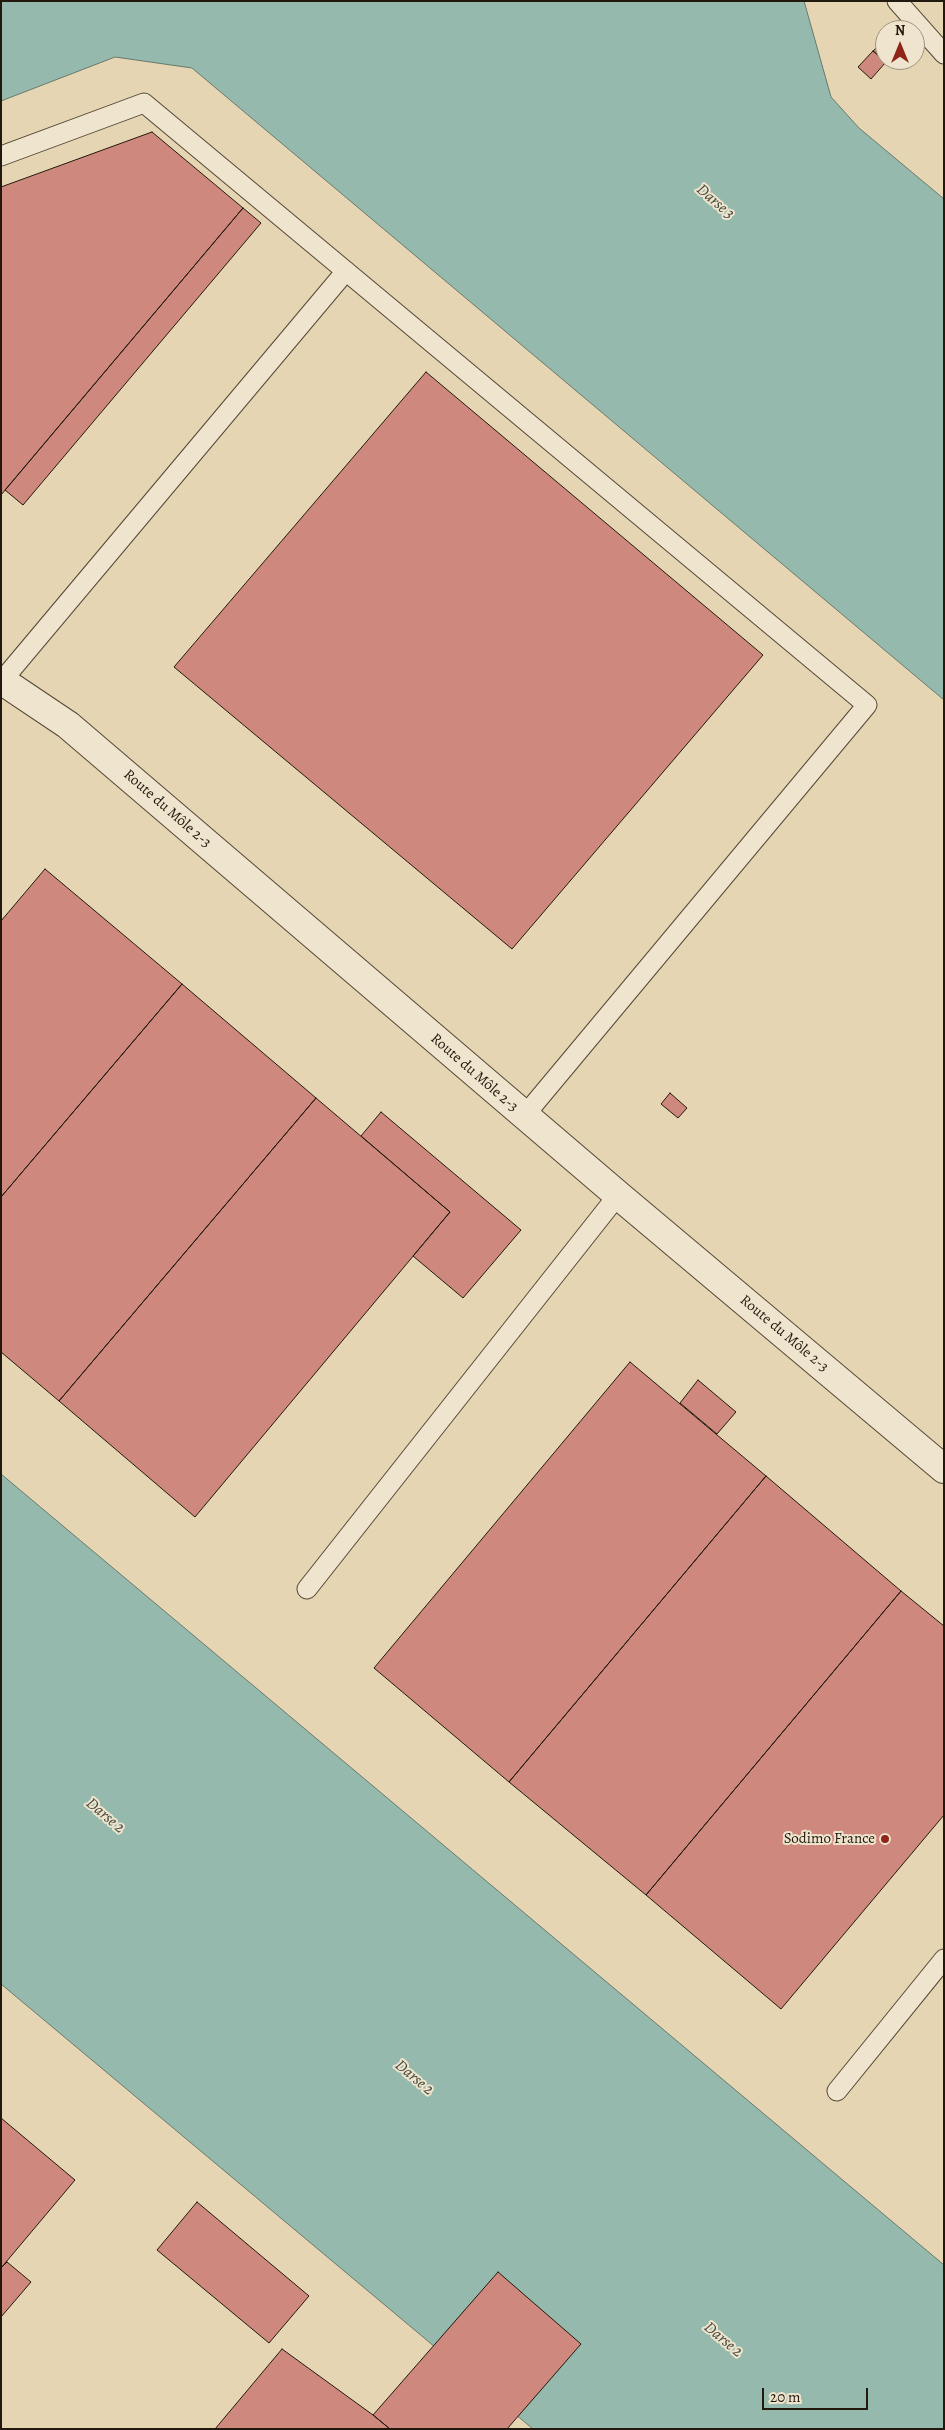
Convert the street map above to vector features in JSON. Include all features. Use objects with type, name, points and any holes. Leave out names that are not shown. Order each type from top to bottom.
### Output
[{"type":"street","name":"Route du Môle 2-3","points":[[2,678],[68,725],[618,1195],[944,1469]]},
{"type":"lane","points":[[897,1],[944,54]]},
{"type":"lane","points":[[1,156],[144,103],[867,705],[524,1115]]},
{"type":"lane","points":[[2,678],[346,271]]},
{"type":"lane","points":[[307,1589],[618,1195]]},
{"type":"lane","points":[[837,2090],[944,1959]]},
{"type":"water","name":"Darse 3","points":[[1,1],[804,1],[831,97],[859,128],[944,199],[944,700],[192,68],[115,57],[1,101]]},
{"type":"water","name":"Darse 2","points":[[1,1474],[944,2265],[944,2429],[533,2429],[1,1984]]},
{"type":"building","points":[[873,51],[875,53],[875,70],[879,70],[871,79],[858,67]]},
{"type":"building","points":[[152,132],[243,208],[1,495],[1,187]]},
{"type":"building","points":[[243,208],[261,223],[23,505],[5,490]]},
{"type":"building","points":[[426,372],[763,655],[512,949],[174,667]]},
{"type":"building","points":[[45,869],[182,984],[1,1197],[1,921]]},
{"type":"building","points":[[182,984],[316,1098],[59,1401],[1,1352],[1,1197]]},
{"type":"building","points":[[670,1093],[687,1108],[678,1118],[661,1104]]},
{"type":"building","points":[[316,1098],[450,1212],[195,1517],[59,1401]]},
{"type":"building","points":[[381,1112],[521,1230],[463,1298],[413,1256],[450,1212],[361,1136]]},
{"type":"building","points":[[630,1362],[766,1476],[509,1782],[374,1668]]},
{"type":"building","points":[[698,1380],[736,1412],[717,1434],[680,1403]]},
{"type":"building","points":[[766,1476],[901,1591],[646,1895],[509,1782]]},
{"type":"building","points":[[901,1591],[944,1626],[944,1815],[781,2009],[646,1895]]},
{"type":"building","points":[[1,2118],[75,2180],[1,2268]]},
{"type":"building","points":[[197,2202],[309,2296],[269,2343],[157,2250]]},
{"type":"building","points":[[7,2262],[31,2282],[1,2317],[1,2268]]},
{"type":"building","points":[[498,2272],[581,2344],[507,2429],[390,2429],[373,2415]]},
{"type":"building","points":[[282,2349],[373,2415],[390,2429],[215,2429]]},
{"type":"place","name":"Sodimo France","points":[[885,1839]]}]
